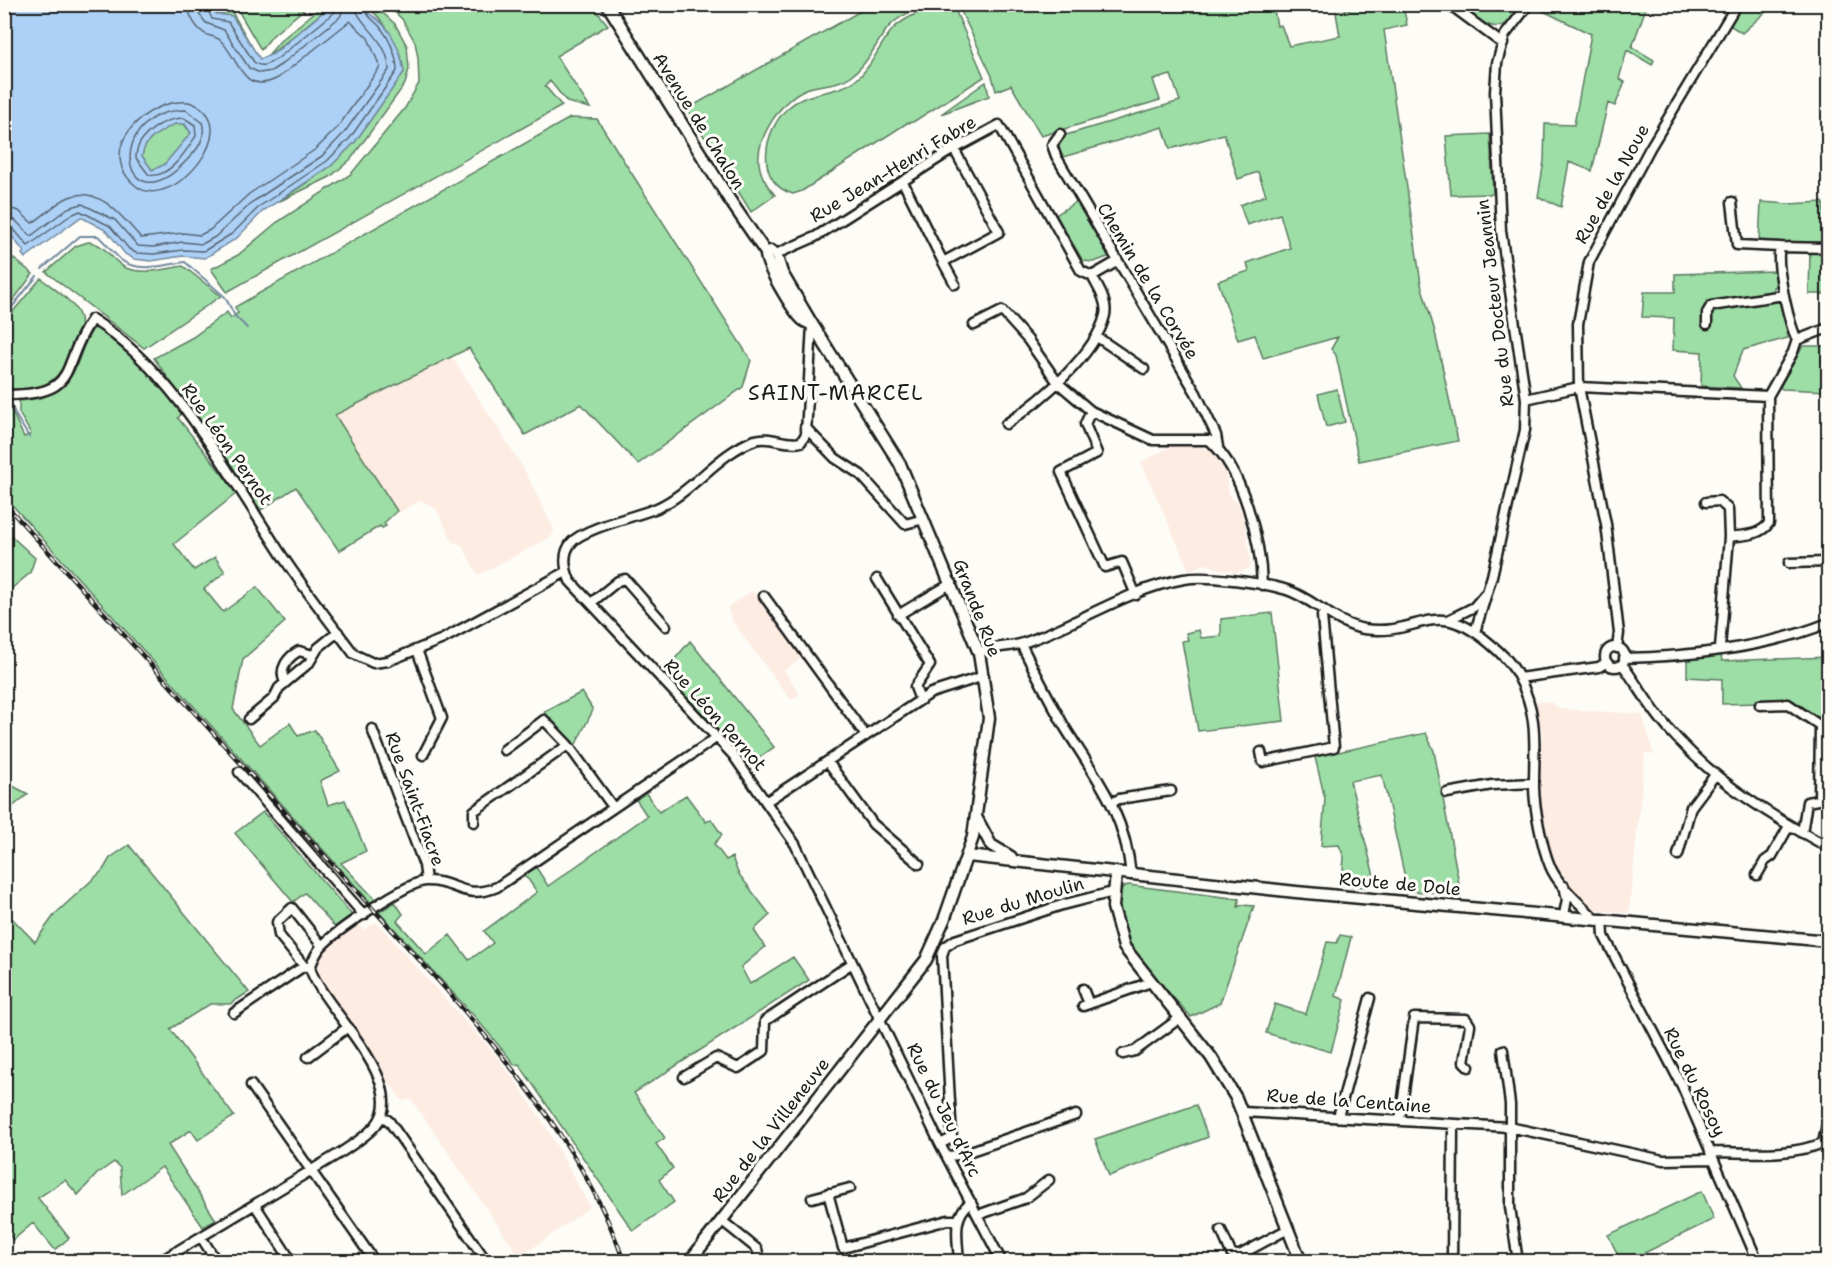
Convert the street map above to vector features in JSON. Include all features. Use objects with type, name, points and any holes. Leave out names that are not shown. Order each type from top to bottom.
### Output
[{"type":"main road","name":"Avenue de Chalon","points":[[607,4],[729,199],[771,257]]},
{"type":"main road","name":"Grande Rue","points":[[771,257],[900,464],[980,652],[984,676],[989,718],[988,737],[968,856],[935,944],[920,969],[880,1020]]},
{"type":"main road","points":[[976,817],[991,845],[1006,855],[1026,862]]},
{"type":"main road","name":"Route de Dole","points":[[968,856],[1131,875],[1828,941]]},
{"type":"main road","points":[[1116,873],[1113,908],[1122,941],[1151,982],[1211,1057],[1243,1112],[1301,1262]]},
{"type":"main road","name":"Rue de la Villeneuve","points":[[689,1262],[880,1020]]},
{"type":"street","points":[[1449,4],[1503,44]]},
{"type":"street","name":"Rue du Docteur Jeannin","points":[[1475,632],[1488,591],[1523,439],[1526,399],[1501,231],[1495,92],[1497,63],[1505,35],[1529,4]]},
{"type":"street","name":"Rue de la Noue","points":[[1617,648],[1619,633],[1607,534],[1579,387],[1578,324],[1588,262],[1650,148],[1737,4]]},
{"type":"street","name":"Rue Jean-Henri Fabre","points":[[771,257],[815,237],[954,149],[999,125],[1081,271],[1092,276]]},
{"type":"street","name":"Chemin de la Corvée","points":[[1060,134],[1052,145],[1056,156],[1196,393],[1216,435],[1218,447],[1228,463],[1247,507],[1262,561],[1262,585]]},
{"type":"street","points":[[943,262],[999,232],[954,149]]},
{"type":"street","points":[[903,182],[955,284]]},
{"type":"street","points":[[1732,202],[1737,245],[1828,248]]},
{"type":"street","points":[[1729,537],[1757,533],[1765,530],[1769,523],[1768,396],[1793,352],[1797,340],[1790,326],[1784,295],[1780,247]]},
{"type":"street","points":[[1006,423],[1058,383],[1097,337],[1106,314],[1104,298],[1092,276],[1118,261]]},
{"type":"street","points":[[1707,324],[1707,313],[1711,306],[1784,295]]},
{"type":"street","points":[[974,325],[1002,310],[1028,340],[1058,383],[1091,411],[1153,440],[1209,440],[1218,447]]},
{"type":"street","name":"Rue Léon Pernot","points":[[9,395],[36,395],[57,384],[73,362],[79,341],[92,319],[103,326],[133,349],[167,386],[246,498],[284,559],[354,654],[373,663],[388,661],[417,650],[499,610],[566,569],[570,581],[733,755],[767,801],[795,844],[880,1020]]},
{"type":"street","points":[[566,569],[567,551],[574,540],[658,507],[746,445],[767,438],[801,442],[806,434],[806,394],[812,324]]},
{"type":"street","points":[[1797,340],[1828,328]]},
{"type":"street","points":[[1097,337],[1144,369]]},
{"type":"street","points":[[1526,399],[1579,387],[1768,396]]},
{"type":"street","points":[[1091,411],[1085,424],[1097,453],[1061,472],[1104,567],[1122,562],[1136,595]]},
{"type":"street","points":[[805,427],[835,458],[861,475],[904,524],[924,519]]},
{"type":"street","points":[[1706,502],[1719,501],[1728,508],[1729,537],[1720,648]]},
{"type":"street","points":[[1789,563],[1828,562]]},
{"type":"street","points":[[591,603],[618,581],[625,579],[666,626]]},
{"type":"street","points":[[877,579],[930,664],[915,687],[920,700]]},
{"type":"street","points":[[980,652],[993,647],[1022,644],[1136,595],[1185,579],[1262,585],[1287,590],[1346,623],[1363,629],[1392,629],[1440,619],[1455,621],[1475,632],[1509,662],[1519,678],[1536,727],[1534,783],[1550,866],[1564,885],[1598,919]]},
{"type":"street","points":[[898,615],[952,584]]},
{"type":"street","points":[[1448,620],[1474,607],[1488,591]]},
{"type":"street","points":[[764,596],[866,736]]},
{"type":"street","points":[[1261,752],[1263,762],[1334,747],[1322,616],[1324,610]]},
{"type":"street","points":[[1607,662],[1614,667],[1623,661],[1779,638],[1828,623]]},
{"type":"street","points":[[249,719],[274,698],[285,682],[309,663],[313,655],[338,632]]},
{"type":"street","points":[[1022,644],[1052,705],[1112,803],[1129,845],[1131,875]]},
{"type":"street","points":[[1607,662],[1607,651],[1617,648],[1623,653],[1623,661],[1673,734],[1716,775],[1740,795],[1828,847]]},
{"type":"street","points":[[417,650],[442,718],[423,755]]},
{"type":"street","points":[[285,682],[283,670],[288,658],[299,651],[313,655]]},
{"type":"street","points":[[1519,678],[1599,667],[1607,662]]},
{"type":"street","points":[[767,801],[931,693],[984,676]]},
{"type":"street","points":[[1760,705],[1788,705],[1824,729],[1824,798],[1807,802],[1802,833]]},
{"type":"street","points":[[504,750],[544,720],[568,745],[613,807]]},
{"type":"street","name":"Rue Saint-Fiacre","points":[[372,729],[424,865],[426,881]]},
{"type":"street","name":"Rue Saint-Fiacre","points":[[322,946],[398,892],[426,881],[471,893],[484,892],[497,887],[716,738]]},
{"type":"street","points":[[474,822],[474,811],[568,745]]},
{"type":"street","points":[[828,762],[873,824],[919,864]]},
{"type":"street","points":[[239,772],[364,915]]},
{"type":"street","points":[[1678,855],[1691,807],[1716,775]]},
{"type":"street","points":[[1447,793],[1492,785],[1534,783]]},
{"type":"street","points":[[1112,803],[1119,799],[1171,791]]},
{"type":"street","points":[[1757,874],[1765,861],[1773,856],[1789,826]]},
{"type":"street","points":[[1564,885],[1567,899],[1564,915]]},
{"type":"street","name":"Rue du Moulin","points":[[940,1144],[952,1138],[942,955],[945,947],[955,940],[1062,905],[1113,892]]},
{"type":"street","points":[[159,1262],[311,1171],[365,1135],[382,1116],[384,1093],[377,1072],[348,1027],[315,984],[307,967],[279,935],[277,922],[292,908],[322,946],[307,967],[234,1013]]},
{"type":"street","name":"Rue du Rosoy","points":[[1598,919],[1604,936],[1682,1086],[1758,1262]]},
{"type":"street","points":[[684,1077],[716,1058],[738,1068],[764,1052],[765,1021],[851,964]]},
{"type":"street","points":[[1083,989],[1086,1005],[1151,982]]},
{"type":"street","points":[[1338,1117],[1370,998]]},
{"type":"street","points":[[1124,1054],[1136,1051],[1180,1018]]},
{"type":"street","points":[[1400,1120],[1414,1018],[1466,1019],[1470,1025],[1464,1062],[1469,1067]]},
{"type":"street","name":"Rue du Jeu d'Arc","points":[[880,1020],[940,1144],[1002,1262]]},
{"type":"street","points":[[308,1057],[348,1027]]},
{"type":"street","points":[[1503,1050],[1510,1104],[1510,1207],[1518,1262]]},
{"type":"street","points":[[251,1085],[375,1262]]},
{"type":"street","name":"Rue de la Centaine","points":[[1243,1112],[1509,1127],[1663,1160],[1787,1153],[1813,1147],[1823,1143],[1828,1120]]},
{"type":"street","points":[[947,1156],[959,1155],[1076,1114]]},
{"type":"street","points":[[382,1116],[487,1262]]},
{"type":"street","name":"Rue de la Centaine","points":[[1452,1124],[1452,1262]]},
{"type":"street","points":[[978,1215],[1026,1198],[1049,1180]]},
{"type":"street","points":[[812,1197],[850,1188]]},
{"type":"street","points":[[828,1193],[843,1248],[948,1220],[957,1220]]},
{"type":"street","points":[[959,1262],[957,1220],[960,1210],[971,1202]]},
{"type":"street","points":[[255,1205],[292,1262]]},
{"type":"street","points":[[721,1220],[757,1249],[760,1262]]},
{"type":"street","points":[[1221,1230],[1231,1253],[1238,1256],[1288,1229]]},
{"type":"street","points":[[201,1238],[216,1262]]},
{"type":"street","points":[[174,1252],[180,1262]]},
{"type":"shaded area","points":[[452,357],[524,469],[554,530],[551,537],[478,575],[462,545],[453,542],[436,509],[421,500],[398,513],[334,415]]},
{"type":"shaded area","points":[[1193,445],[1211,450],[1226,472],[1228,491],[1232,500],[1239,505],[1245,522],[1251,565],[1248,569],[1234,573],[1231,570],[1205,564],[1189,570],[1141,462],[1172,446]]},
{"type":"shaded area","points":[[752,591],[802,658],[784,670],[800,694],[791,700],[732,621],[728,607]]},
{"type":"shaded area","points":[[1533,701],[1551,702],[1560,709],[1642,714],[1654,755],[1645,753],[1629,913],[1593,910],[1581,901],[1553,860],[1540,802],[1538,779],[1543,733]]},
{"type":"shaded area","points":[[376,922],[493,1052],[517,1083],[548,1130],[590,1207],[520,1257],[411,1099],[402,1101],[320,981],[318,965],[326,949],[359,924],[364,930]]},
{"type":"green space","points":[[210,5],[228,5],[259,59],[232,16],[216,14]]},
{"type":"green space","points":[[235,5],[309,5],[273,35],[261,50]]},
{"type":"green space","points":[[362,5],[374,5],[395,24],[407,46],[409,69],[405,84],[351,159],[330,177],[280,201],[331,166],[355,142],[404,72],[390,33],[370,9]]},
{"type":"green space","points":[[387,5],[592,5],[608,25],[556,56],[590,108],[567,102],[550,81],[545,86],[562,106],[227,292],[211,269],[238,255],[276,223],[351,174],[405,108],[419,83],[415,42],[402,19]]},
{"type":"green space","points":[[871,5],[925,5],[895,21],[866,61],[851,76],[841,81],[806,89],[780,110],[766,131],[759,153],[761,172],[775,195],[751,212],[687,109]]},
{"type":"green space","points":[[933,5],[953,5],[984,77],[913,122],[907,123],[802,191],[793,194],[781,188],[772,179],[766,155],[768,142],[779,118],[788,108],[804,98],[840,88],[856,80],[898,24]]},
{"type":"green space","points":[[958,5],[1273,5],[1277,26],[1281,25],[1289,46],[1340,36],[1336,13],[1355,7],[1355,5],[1403,5],[1407,25],[1384,30],[1421,284],[1435,332],[1458,441],[1359,461],[1336,355],[1331,349],[1338,337],[1263,358],[1255,335],[1238,340],[1218,281],[1249,271],[1247,263],[1290,248],[1280,214],[1247,225],[1240,205],[1266,195],[1258,172],[1238,179],[1224,134],[1170,149],[1163,127],[1060,158],[1055,147],[1063,136],[1180,101],[1171,75],[1153,80],[1160,100],[1041,136],[1011,85],[996,91],[992,76]]},
{"type":"green space","points":[[1466,5],[1524,5],[1510,21],[1504,25],[1493,26],[1476,18]]},
{"type":"green space","points":[[1647,5],[1632,47],[1654,60],[1652,65],[1627,50],[1619,79],[1625,82],[1615,106],[1608,103],[1592,171],[1569,162],[1561,207],[1538,197],[1544,161],[1545,124],[1574,125],[1591,34],[1535,7]]},
{"type":"green space","points":[[1740,5],[1767,5],[1768,10],[1742,33],[1728,24]]},
{"type":"green space","points":[[322,6],[328,8],[265,59],[280,41]]},
{"type":"green space","points":[[986,82],[989,96],[941,114]]},
{"type":"green space","points":[[570,118],[597,119],[751,360],[743,387],[638,464],[581,404],[525,435],[469,348],[335,415],[397,511],[384,523],[386,526],[382,528],[380,526],[339,551],[296,487],[261,510],[154,358],[193,337],[227,312],[231,318],[238,313],[235,307]]},
{"type":"green space","points":[[175,124],[184,124],[191,133],[164,165],[152,170],[142,156],[143,150],[154,136]]},
{"type":"green space","points":[[1490,134],[1493,194],[1451,195],[1446,136]]},
{"type":"green space","points":[[1077,201],[1110,256],[1094,262],[1083,261],[1056,215]]},
{"type":"green space","points":[[1761,202],[1789,204],[1823,202],[1828,245],[1759,242]]},
{"type":"green space","points":[[88,242],[104,249],[121,265],[133,270],[155,271],[183,266],[221,296],[144,348],[46,272],[76,246]]},
{"type":"green space","points":[[4,251],[33,274],[5,311],[4,311]]},
{"type":"green space","points":[[1810,252],[1828,253],[1828,294],[1809,294]]},
{"type":"green space","points":[[1777,271],[1780,286],[1774,287],[1774,292],[1711,304],[1709,316],[1713,309],[1782,299],[1788,338],[1743,350],[1733,376],[1741,388],[1701,386],[1702,352],[1673,350],[1674,318],[1642,317],[1644,292],[1675,292],[1675,274]]},
{"type":"green space","points":[[41,278],[74,306],[80,318],[79,334],[69,359],[51,381],[35,388],[13,390],[5,381],[5,321]]},
{"type":"green space","points":[[98,328],[160,382],[182,413],[178,418],[237,493],[174,544],[194,570],[215,557],[225,572],[204,589],[223,612],[257,587],[285,622],[243,659],[233,709],[260,745],[290,723],[298,736],[315,730],[340,771],[320,781],[328,805],[345,800],[366,851],[341,863],[376,900],[371,903],[5,497],[4,403],[8,403],[24,437],[31,434],[19,413],[19,401],[36,399],[60,388],[72,375],[93,329]]},
{"type":"green space","points":[[1803,346],[1828,346],[1828,391],[1782,389],[1780,387]]},
{"type":"green space","points":[[1337,389],[1345,422],[1326,427],[1318,394]]},
{"type":"green space","points":[[8,533],[35,558],[30,573],[5,594],[5,538]]},
{"type":"green space","points":[[1272,613],[1284,721],[1198,731],[1182,641],[1188,640],[1186,633],[1199,630],[1201,638],[1221,636],[1221,619]]},
{"type":"green space","points":[[690,641],[774,747],[751,764],[663,673]]},
{"type":"green space","points":[[1721,654],[1722,661],[1828,657],[1828,725],[1793,702],[1722,704],[1722,679],[1687,677],[1687,659]]},
{"type":"green space","points":[[582,692],[593,710],[575,746],[544,712]]},
{"type":"green space","points":[[1426,733],[1434,751],[1461,894],[1408,891],[1382,775],[1350,781],[1374,876],[1364,877],[1366,887],[1342,885],[1344,857],[1339,845],[1321,846],[1325,799],[1315,757]]},
{"type":"green space","points":[[5,782],[28,794],[5,813]]},
{"type":"green space","points":[[645,792],[659,812],[686,795],[706,822],[711,819],[722,835],[714,844],[726,860],[732,857],[738,873],[770,915],[754,930],[765,947],[741,967],[750,984],[793,957],[809,980],[634,1093],[665,1138],[656,1144],[673,1168],[659,1180],[674,1202],[633,1231],[519,1064],[515,1065],[475,1017],[379,912],[395,902],[403,914],[397,921],[426,954],[450,935],[469,960],[493,943],[484,931],[537,892],[523,876],[536,867],[548,886],[647,816],[635,798]]},
{"type":"green space","points":[[263,812],[352,915],[335,927],[305,893],[293,902],[235,833]]},
{"type":"green space","points":[[129,845],[249,992],[230,1004],[210,1004],[170,1029],[234,1116],[198,1140],[191,1130],[168,1145],[216,1220],[203,1227],[162,1167],[122,1195],[120,1168],[114,1162],[97,1174],[78,1195],[65,1180],[38,1198],[69,1238],[55,1250],[33,1223],[13,1240],[8,1232],[5,1234],[5,911],[35,942],[55,914],[103,870],[110,858]]},
{"type":"green space","points":[[1128,885],[1239,899],[1238,907],[1254,906],[1220,1003],[1191,1017],[1141,960],[1130,944],[1118,909],[1118,890]]},
{"type":"green space","points":[[1340,935],[1351,937],[1336,996],[1345,1000],[1331,1052],[1266,1033],[1275,1004],[1306,1014],[1327,942],[1337,943]]},
{"type":"green space","points":[[1196,1105],[1208,1137],[1109,1176],[1095,1139]]},
{"type":"green space","points":[[1702,1191],[1714,1219],[1628,1261],[1621,1261],[1608,1235]]},
{"type":"water","points":[[5,4],[210,5],[216,14],[232,16],[260,59],[273,54],[328,8],[344,7],[371,14],[381,22],[396,44],[404,72],[355,142],[331,166],[263,211],[237,238],[205,258],[183,256],[151,261],[134,259],[125,254],[107,231],[81,217],[25,258],[22,254],[24,252],[5,227]],"holes":[[[175,124],[185,124],[191,133],[164,165],[152,170],[142,156],[146,145],[154,136]]]},
{"type":"waterway","points":[[42,269],[80,236],[98,236],[121,260],[128,264],[152,267],[185,262],[225,297],[235,316],[247,328]]},
{"type":"waterway","points":[[4,317],[37,276]]},
{"type":"waterway","points":[[4,386],[16,416],[29,437]]},
{"type":"railway","points":[[4,503],[443,986],[497,1050],[547,1115],[570,1150],[609,1223],[624,1262]]},
{"type":"district","name":"SAINT-MARCEL","points":[[836,393]]}]
